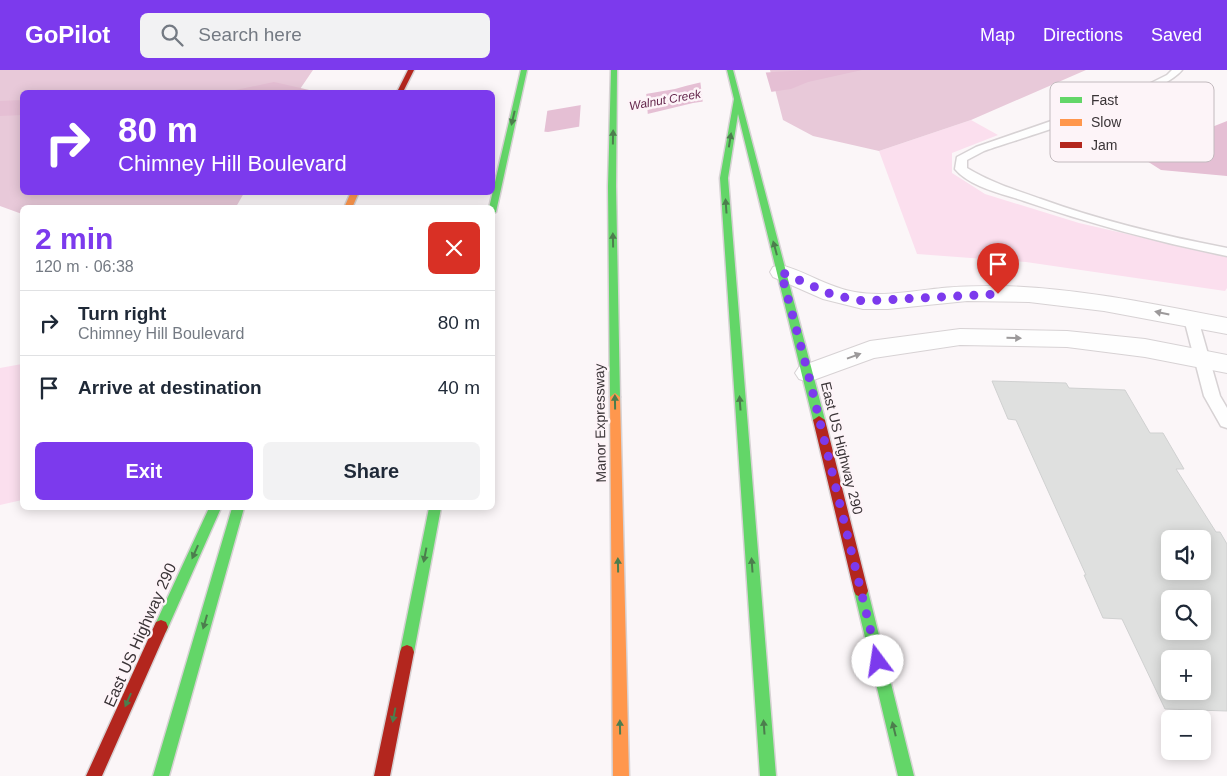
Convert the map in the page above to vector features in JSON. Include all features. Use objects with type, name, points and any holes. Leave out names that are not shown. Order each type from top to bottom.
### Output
[{"type":"main road","points":[[401,90],[411,70]]},
{"type":"main road","points":[[494,205],[524,70]]},
{"type":"main road","name":"Manor Expressway","points":[[614,70],[612,186],[621,776]]},
{"type":"main road","name":"East US Highway 290","points":[[730,70],[736,101],[808,373],[906,776]]},
{"type":"main road","points":[[736,101],[724,178],[768,776]]},
{"type":"main road","name":"East US Highway 290","points":[[94,776],[214,510]]},
{"type":"main road","points":[[161,776],[237,510]]},
{"type":"main road","points":[[382,776],[435,510]]},
{"type":"street","points":[[781,272],[833,295],[863,301],[896,301],[931,296],[983,294],[1028,295],[1095,300],[1227,326]]},
{"type":"street","points":[[808,373],[870,350],[960,337],[1067,339],[1145,348],[1227,364]]},
{"type":"lane","points":[[1160,82],[1170,77],[1177,70]]},
{"type":"lane","points":[[1050,125],[980,149],[961,159],[961,169],[981,182],[1067,213],[1177,243],[1227,252]]},
{"type":"lane","points":[[1190,319],[1212,396],[1227,422]]},
{"type":"shaded area","points":[[0,70],[313,70],[299,90],[20,90],[20,195],[243,195],[237,205],[20,205],[20,213],[0,206]]},
{"type":"shaded area","points":[[770,70],[1086,70],[1058,82],[1050,82],[1050,86],[971,120],[879,151],[813,136],[783,120]]},
{"type":"shaded area","points":[[971,120],[998,135],[952,153],[952,173],[985,194],[1079,223],[1227,257],[1227,288],[1225,291],[1026,262],[917,254],[879,151]]},
{"type":"shaded area","points":[[20,364],[20,500],[0,505],[0,368]]},
{"type":"water","name":"Walnut Creek","points":[[862,70],[808,82],[791,89],[693,103],[635,117],[548,132],[517,129],[495,121],[675,89],[722,78],[768,72]]},
{"type":"water","points":[[274,82],[309,90],[236,90]]},
{"type":"water","points":[[20,100],[20,115],[0,116],[0,101]]},
{"type":"water","points":[[1227,121],[1227,176],[1161,170],[1148,162],[1214,162],[1214,126]]},
{"type":"pier","points":[[753,70],[765,70],[772,94],[703,104],[700,79]]},
{"type":"pier","points":[[646,91],[648,117],[579,129],[581,101]]},
{"type":"pier","points":[[548,106],[544,134],[517,132],[495,134],[495,116]]},
{"type":"building","points":[[992,381],[1066,383],[1069,388],[1125,390],[1150,433],[1163,433],[1184,469],[1176,469],[1216,532],[1220,532],[1227,544],[1227,711],[1165,709],[1122,619],[1103,618],[1084,575],[1086,575],[1016,420],[1008,419]]},
{"type":"traffic: fast","points":[[494,205],[524,70]]},
{"type":"traffic: fast","points":[[614,70],[612,186],[615,397]]},
{"type":"traffic: fast","points":[[730,70],[819,420]]},
{"type":"traffic: fast","points":[[736,101],[724,178],[768,776]]},
{"type":"traffic: fast","points":[[161,627],[214,510]]},
{"type":"traffic: fast","points":[[161,776],[237,510]]},
{"type":"traffic: fast","points":[[407,652],[435,510]]},
{"type":"traffic: fast","points":[[861,591],[906,776]]},
{"type":"traffic: slow","points":[[349,205],[354,195]]},
{"type":"traffic: slow","points":[[615,397],[621,776]]},
{"type":"traffic: jam","points":[[401,90],[411,70]]},
{"type":"traffic: jam","points":[[819,420],[861,591]]},
{"type":"traffic: jam","points":[[94,776],[161,627]]},
{"type":"traffic: jam","points":[[382,776],[407,652]]},
{"type":"route","points":[[878,661],[808,373],[781,272],[833,295],[863,301],[896,301],[931,296],[998,294]]}]
